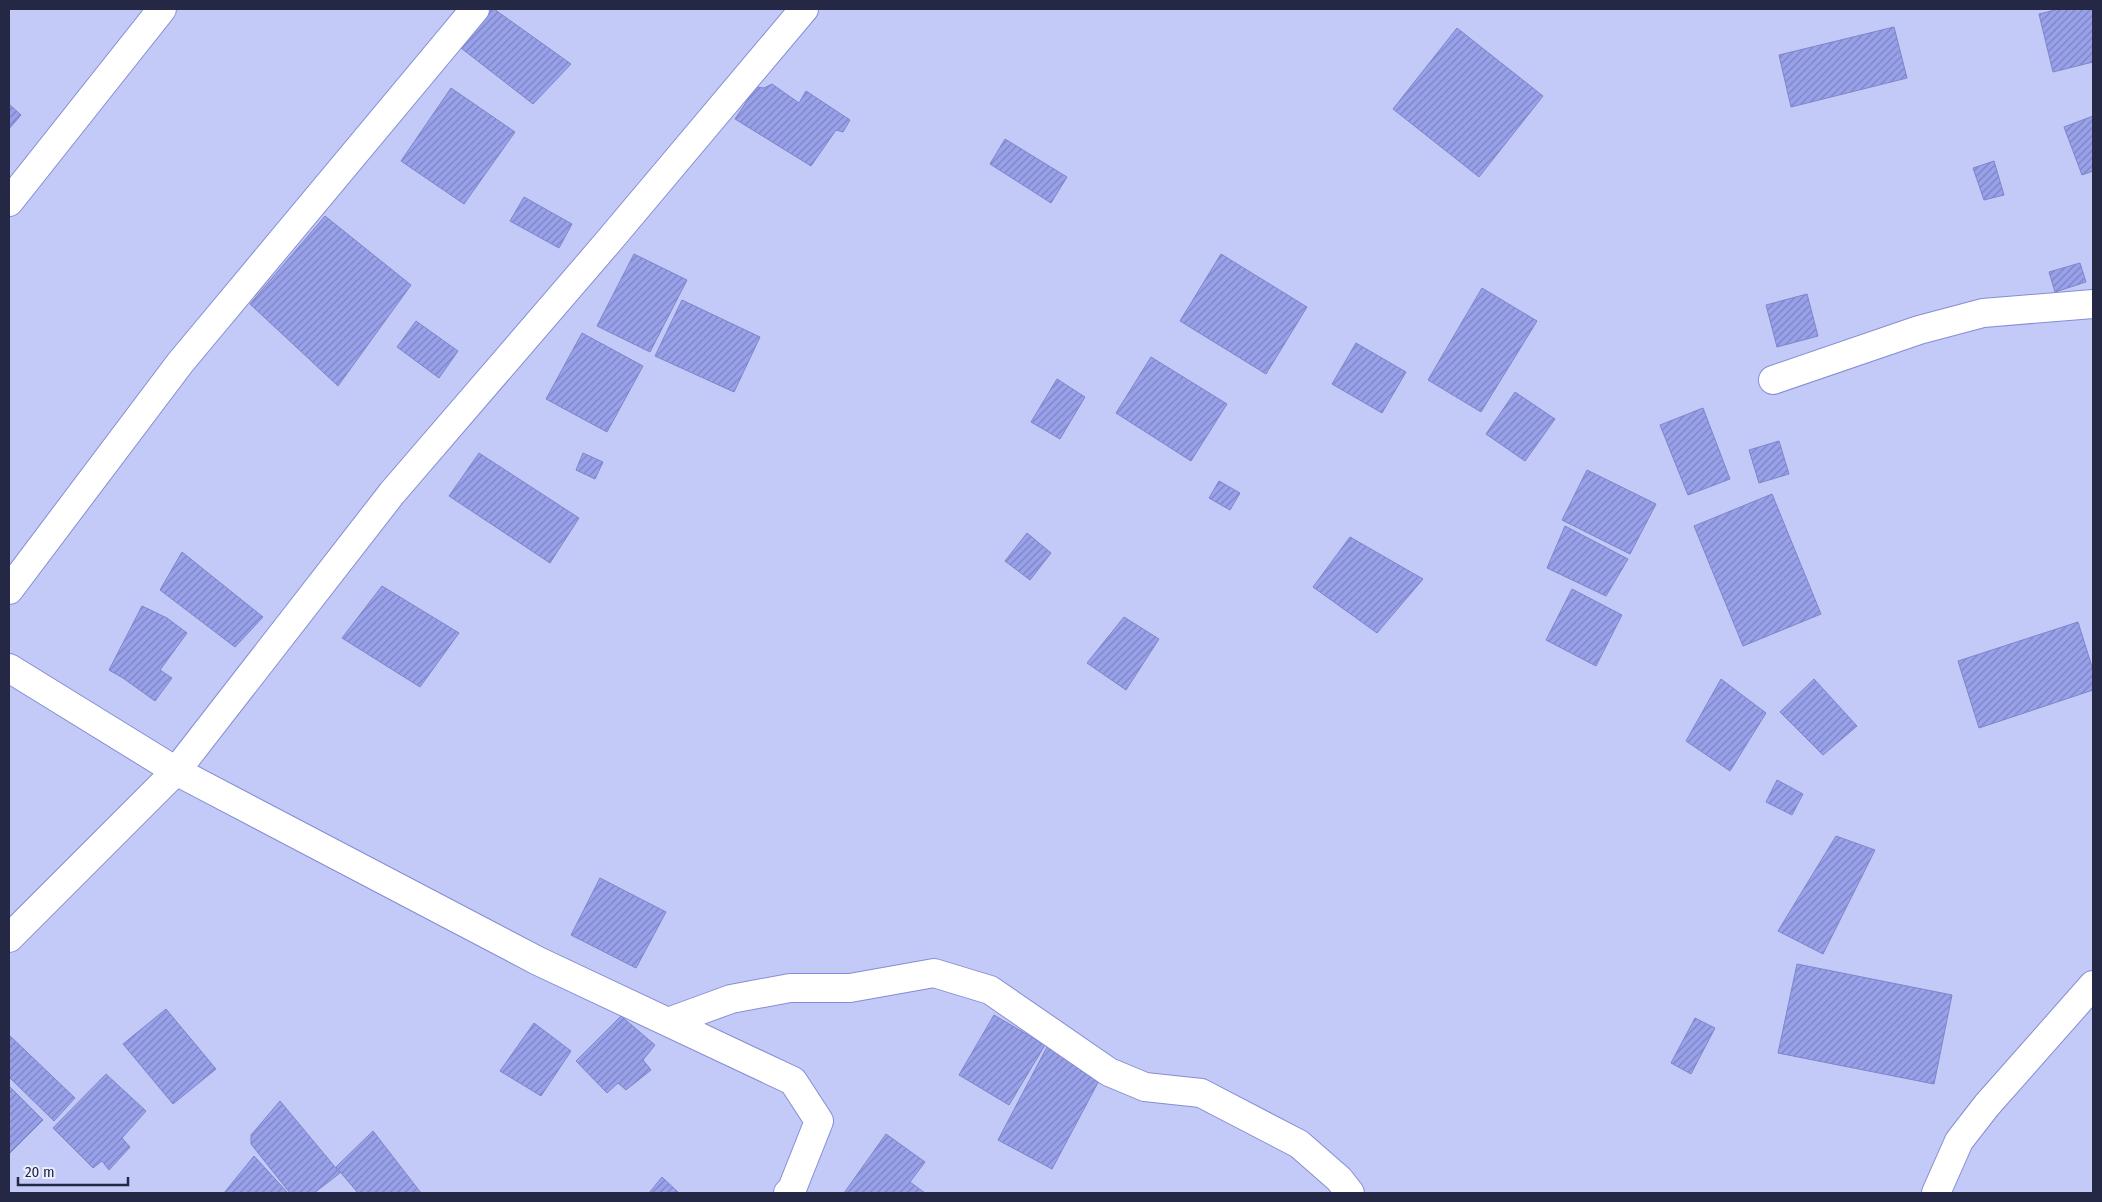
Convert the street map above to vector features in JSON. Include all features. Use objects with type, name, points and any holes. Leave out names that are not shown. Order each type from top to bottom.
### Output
[{"type":"street","points":[[9,202],[162,9]]},
{"type":"street","points":[[9,590],[180,363],[475,9]]},
{"type":"street","points":[[9,938],[176,771],[392,493],[602,250],[804,9]]},
{"type":"street","points":[[1773,380],[1920,330],[1982,313],[2093,304]]},
{"type":"street","points":[[9,668],[176,771],[538,960],[793,1081],[819,1122],[793,1192]]},
{"type":"street","points":[[668,1022],[731,999],[790,988],[850,988],[934,973],[990,990],[1109,1072],[1145,1087],[1201,1094],[1299,1144],[1339,1179],[1350,1193]]},
{"type":"street","points":[[1936,1193],[1959,1141],[1987,1105],[2093,985]]},
{"type":"building","points":[[487,9],[494,9],[571,64],[533,104],[461,48]]},
{"type":"building","points":[[2059,9],[2093,9],[2093,62],[2053,72],[2039,14]]},
{"type":"building","points":[[1894,27],[1907,78],[1791,107],[1779,55]]},
{"type":"building","points":[[1457,28],[1543,96],[1479,177],[1393,109]]},
{"type":"building","points":[[772,84],[799,103],[806,91],[850,120],[843,132],[836,130],[811,166],[735,119],[756,87],[764,88]]},
{"type":"building","points":[[451,88],[515,132],[464,204],[401,161]]},
{"type":"building","points":[[9,104],[21,115],[9,129]]},
{"type":"building","points":[[2093,116],[2093,171],[2082,175],[2064,127]]},
{"type":"building","points":[[1005,139],[1067,177],[1051,203],[990,164]]},
{"type":"building","points":[[1994,161],[2004,195],[1984,200],[1973,168]]},
{"type":"building","points":[[524,197],[572,224],[559,248],[510,221]]},
{"type":"building","points":[[325,216],[411,285],[338,386],[250,304]]},
{"type":"building","points":[[634,254],[687,280],[650,352],[597,326]]},
{"type":"building","points":[[1221,254],[1307,307],[1266,374],[1180,321]]},
{"type":"building","points":[[2080,263],[2086,282],[2055,292],[2049,272]]},
{"type":"building","points":[[1482,288],[1537,321],[1481,412],[1428,380]]},
{"type":"building","points":[[1807,294],[1818,336],[1777,347],[1766,305]]},
{"type":"building","points":[[682,300],[760,337],[734,392],[655,356]]},
{"type":"building","points":[[416,321],[458,351],[439,378],[397,347]]},
{"type":"building","points":[[582,333],[643,366],[607,432],[546,399]]},
{"type":"building","points":[[1356,343],[1406,372],[1382,413],[1332,384]]},
{"type":"building","points":[[1151,357],[1227,404],[1191,461],[1116,413]]},
{"type":"building","points":[[1057,379],[1085,397],[1060,439],[1031,422]]},
{"type":"building","points":[[1515,392],[1555,419],[1525,461],[1486,434]]},
{"type":"building","points":[[1703,408],[1730,479],[1688,495],[1660,425]]},
{"type":"building","points":[[1779,441],[1789,474],[1759,483],[1749,450]]},
{"type":"building","points":[[479,453],[579,518],[550,563],[449,496]]},
{"type":"building","points":[[583,453],[603,462],[595,479],[576,470]]},
{"type":"building","points":[[1587,470],[1656,504],[1630,554],[1562,520]]},
{"type":"building","points":[[1219,481],[1240,493],[1230,510],[1209,498]]},
{"type":"building","points":[[1772,494],[1821,614],[1743,646],[1694,526]]},
{"type":"building","points":[[1565,526],[1628,559],[1606,596],[1547,568]]},
{"type":"building","points":[[1027,533],[1051,553],[1030,580],[1005,561]]},
{"type":"building","points":[[1350,537],[1423,579],[1377,633],[1313,587]]},
{"type":"building","points":[[182,552],[263,617],[235,647],[160,590]]},
{"type":"building","points":[[382,586],[459,633],[420,687],[342,638]]},
{"type":"building","points":[[1572,589],[1622,615],[1596,666],[1546,640]]},
{"type":"building","points":[[142,606],[167,618],[187,633],[160,670],[172,678],[155,701],[109,670]]},
{"type":"building","points":[[1124,617],[1159,639],[1126,690],[1087,663]]},
{"type":"building","points":[[2078,622],[2093,670],[2093,690],[1979,728],[1958,661]]},
{"type":"building","points":[[1721,679],[1766,713],[1730,771],[1686,741]]},
{"type":"building","points":[[1814,679],[1857,726],[1823,755],[1780,712]]},
{"type":"building","points":[[1777,780],[1803,794],[1792,815],[1766,802]]},
{"type":"building","points":[[1836,836],[1875,850],[1823,954],[1778,931]]},
{"type":"building","points":[[600,878],[666,912],[636,968],[571,935]]},
{"type":"building","points":[[1797,964],[1952,995],[1934,1084],[1778,1053]]},
{"type":"building","points":[[166,1009],[216,1069],[173,1104],[123,1044]]},
{"type":"building","points":[[994,1015],[1045,1045],[1009,1105],[959,1075]]},
{"type":"building","points":[[621,1016],[655,1045],[643,1060],[651,1070],[626,1090],[618,1083],[607,1093],[576,1061]]},
{"type":"building","points":[[1695,1018],[1715,1028],[1691,1074],[1671,1063]]},
{"type":"building","points":[[534,1023],[571,1051],[541,1096],[500,1071]]},
{"type":"building","points":[[9,1035],[75,1098],[54,1121],[9,1077]]},
{"type":"building","points":[[1047,1047],[1102,1075],[1052,1169],[998,1140]]},
{"type":"building","points":[[106,1074],[146,1111],[122,1138],[130,1147],[109,1170],[102,1161],[93,1168],[53,1128]]},
{"type":"building","points":[[9,1086],[43,1120],[9,1154]]},
{"type":"building","points":[[280,1101],[340,1173],[314,1193],[290,1193],[251,1144],[251,1135]]},
{"type":"building","points":[[373,1131],[421,1193],[358,1193],[336,1167]]},
{"type":"building","points":[[886,1134],[925,1162],[910,1182],[925,1193],[844,1193]]},
{"type":"building","points":[[254,1156],[288,1193],[224,1193]]},
{"type":"building","points":[[662,1177],[679,1193],[649,1193]]}]
